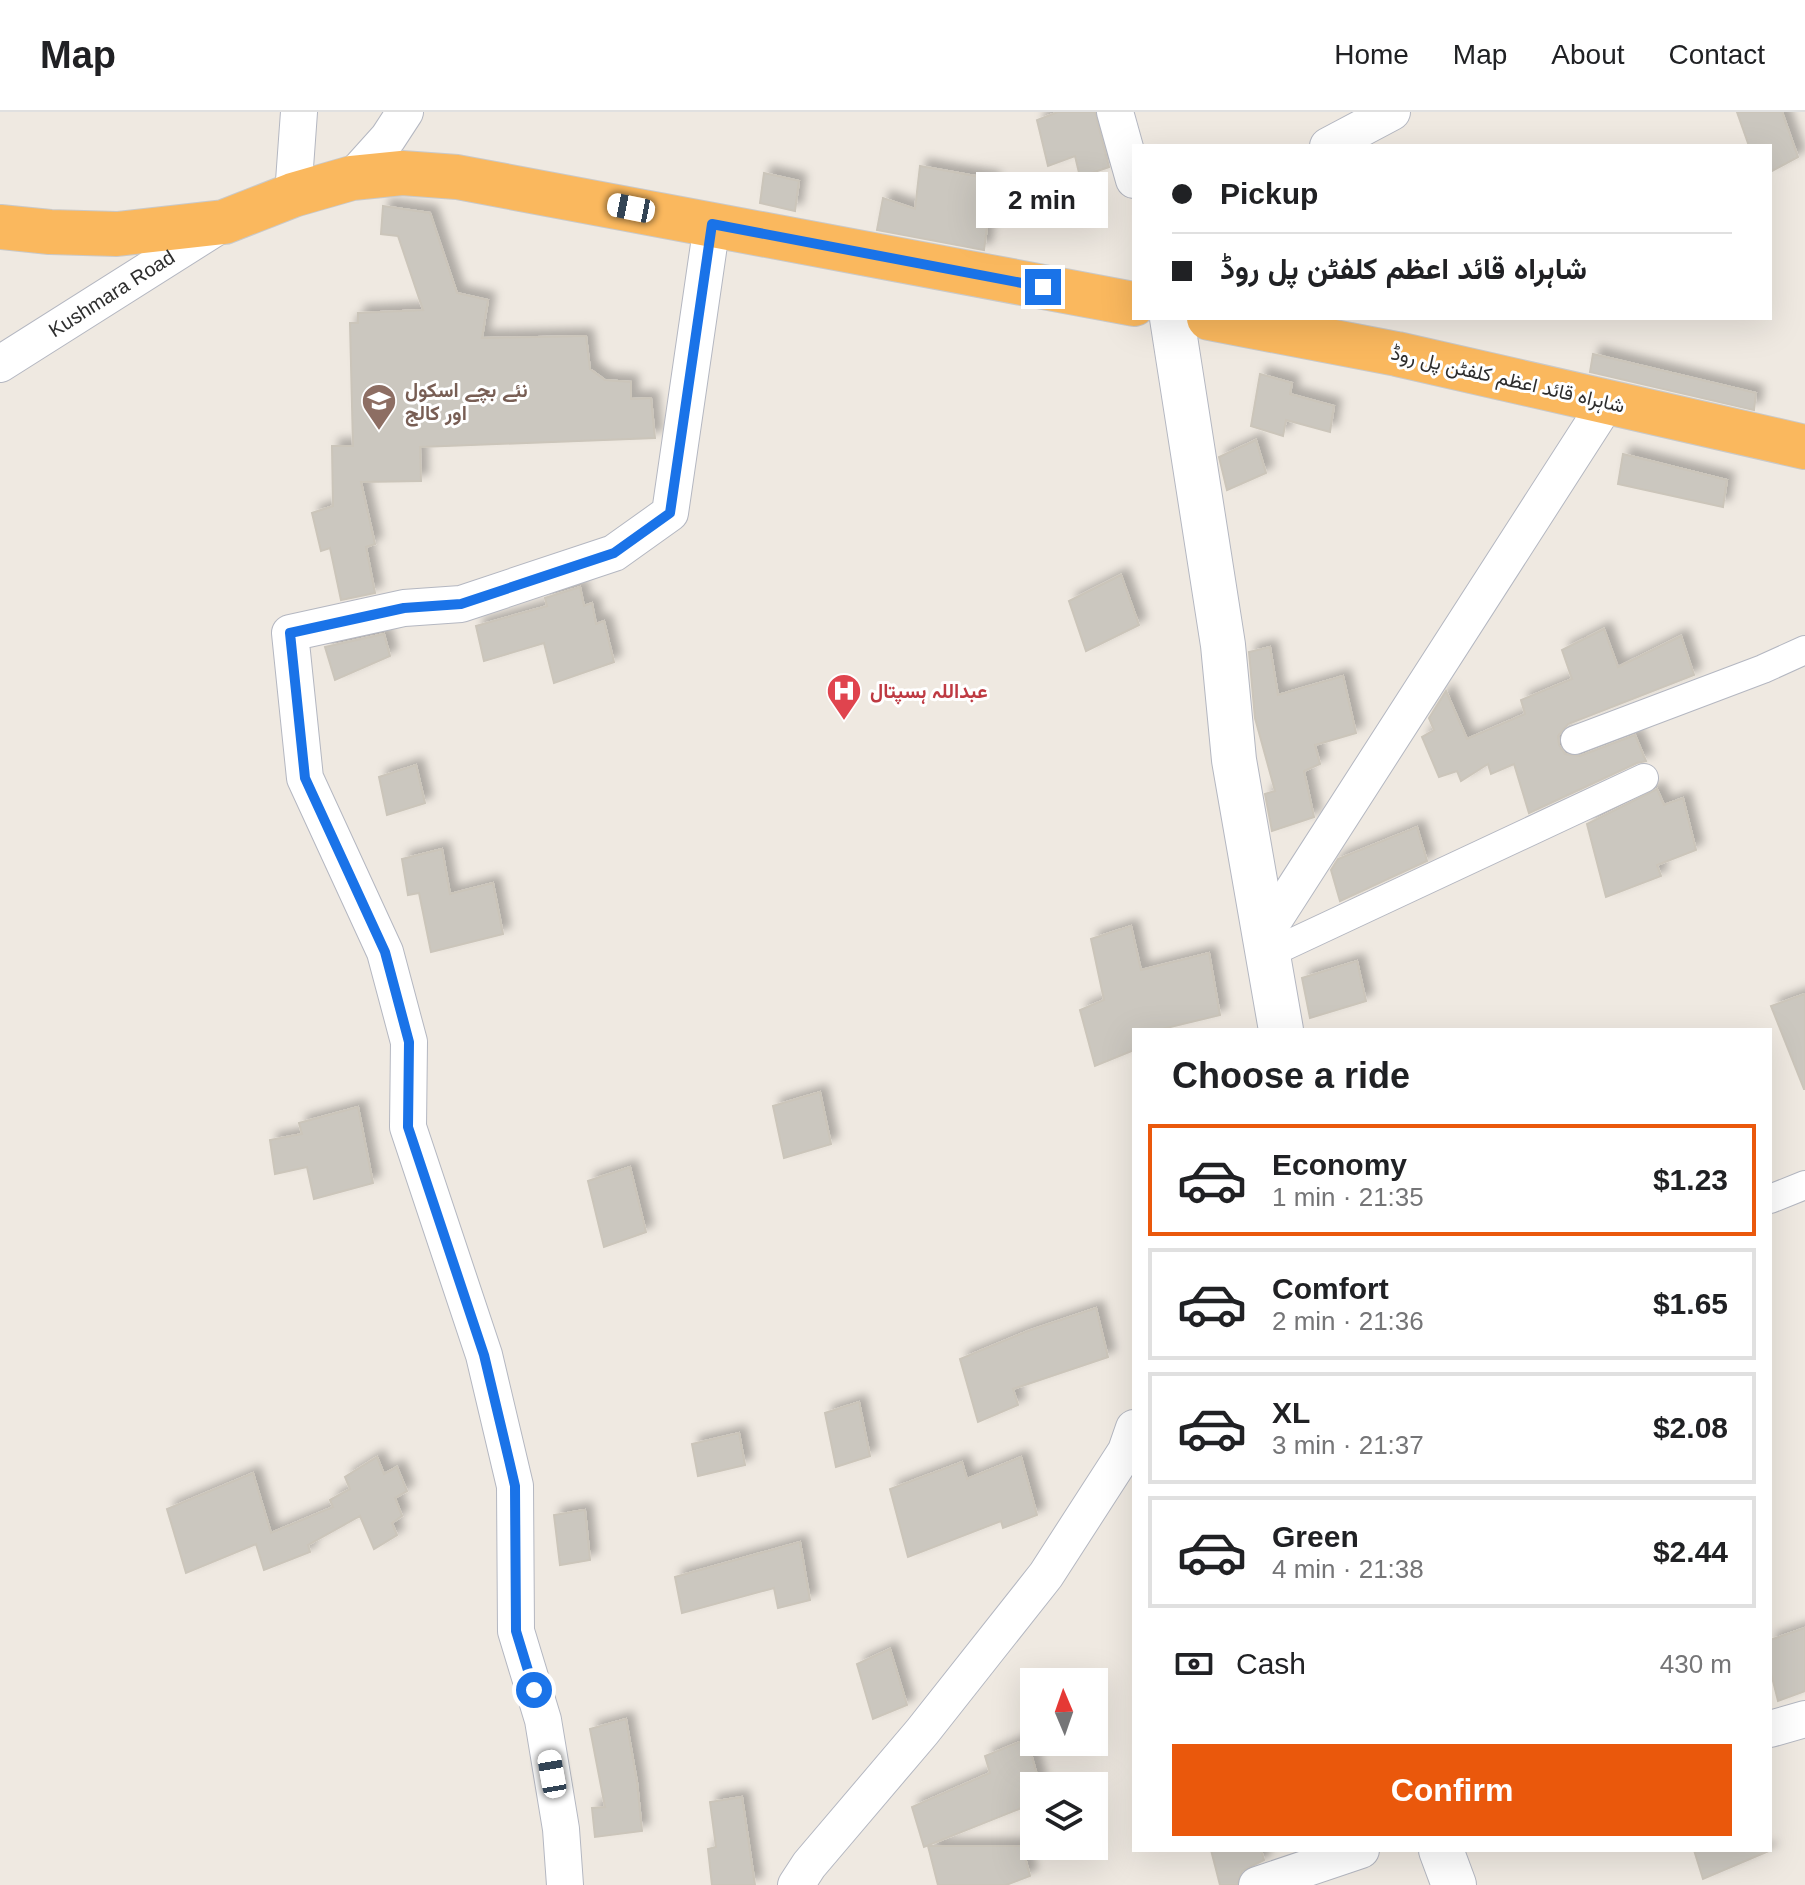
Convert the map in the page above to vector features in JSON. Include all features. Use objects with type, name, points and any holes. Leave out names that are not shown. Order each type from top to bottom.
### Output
[{"type":"highway","points":[[0,227],[117,234],[224,222],[293,195],[352,178],[402,173],[457,177],[1132,304]]},
{"type":"highway","name":"شاہراہ قائد اعظم کلفٹن پل روڈ","points":[[1219,320],[1397,354],[1805,447]]},
{"type":"street","points":[[293,195],[299,112]]},
{"type":"street","points":[[352,178],[388,138],[405,112]]},
{"type":"street","points":[[1115,112],[1132,173]]},
{"type":"street","points":[[1332,144],[1392,112]]},
{"type":"street","name":"Kushmara Road","points":[[0,364],[224,222]]},
{"type":"street","points":[[565,1885],[561,1829],[543,1720],[516,1631],[515,1486],[484,1355],[408,1127],[409,1042],[385,952],[305,778],[290,633],[404,608],[461,604],[614,553],[670,513],[712,224]]},
{"type":"street","points":[[1172,320],[1223,645],[1234,760],[1279,1027]]},
{"type":"street","points":[[1266,944],[1607,402]]},
{"type":"street","points":[[1575,740],[1805,650]]},
{"type":"street","points":[[1266,944],[1644,778]]},
{"type":"street","points":[[1772,1198],[1805,1185]]},
{"type":"street","points":[[796,1885],[809,1865],[922,1732],[1046,1575],[1126,1451],[1132,1434]]},
{"type":"street","points":[[1772,1728],[1805,1719]]},
{"type":"street","points":[[1257,1885],[1355,1852]]},
{"type":"street","points":[[1442,1852],[1454,1885]]},
{"type":"building","points":[[1058,112],[1095,112],[1109,167],[1080,177],[1075,156],[1048,166],[1037,120]]},
{"type":"building","points":[[1737,112],[1782,112],[1798,157],[1772,171],[1772,144],[1748,144]]},
{"type":"building","points":[[920,166],[992,179],[1001,208],[989,213],[984,250],[877,230],[883,198],[915,209]]},
{"type":"building","points":[[764,173],[799,181],[795,211],[760,203]]},
{"type":"building","points":[[383,206],[430,213],[457,293],[488,300],[482,338],[586,336],[590,369],[605,380],[631,382],[631,399],[651,398],[655,438],[420,447],[421,481],[361,482],[375,544],[366,547],[375,593],[341,600],[330,548],[321,551],[312,513],[333,506],[332,446],[353,446],[350,323],[358,323],[358,313],[423,310],[398,236],[381,234]]},
{"type":"building","points":[[1593,354],[1756,393],[1754,410],[1590,372]]},
{"type":"building","points":[[1260,374],[1292,383],[1290,394],[1334,406],[1330,432],[1286,420],[1283,436],[1251,426]]},
{"type":"building","points":[[1256,440],[1266,473],[1227,490],[1219,457]]},
{"type":"building","points":[[1623,454],[1727,480],[1723,507],[1618,484]]},
{"type":"building","points":[[1121,575],[1139,625],[1086,651],[1069,601]]},
{"type":"building","points":[[580,587],[584,606],[592,603],[596,624],[604,621],[614,662],[554,683],[544,643],[484,661],[476,626],[547,606],[545,598]]},
{"type":"building","points":[[1604,629],[1618,667],[1681,636],[1694,675],[1568,724],[1558,736],[1559,745],[1565,754],[1580,756],[1635,735],[1646,761],[1529,813],[1514,764],[1491,774],[1488,764],[1461,781],[1457,771],[1439,777],[1422,737],[1434,730],[1429,718],[1446,691],[1467,739],[1525,714],[1521,700],[1572,679],[1562,650]]},
{"type":"building","points":[[384,634],[390,656],[335,680],[325,647]]},
{"type":"building","points":[[1270,647],[1278,695],[1343,676],[1356,733],[1315,745],[1320,764],[1304,771],[1314,817],[1272,831],[1265,794],[1275,791],[1255,718],[1249,652]]},
{"type":"building","points":[[416,765],[425,803],[387,815],[379,777]]},
{"type":"building","points":[[1657,789],[1664,805],[1683,798],[1696,850],[1657,865],[1661,876],[1606,897],[1587,824]]},
{"type":"building","points":[[1417,827],[1427,861],[1340,901],[1331,870],[1338,859]]},
{"type":"building","points":[[442,849],[450,894],[493,883],[503,934],[431,952],[419,893],[408,895],[402,859]]},
{"type":"building","points":[[1131,926],[1141,970],[1209,953],[1220,1015],[1166,1028],[1132,1028],[1132,1051],[1095,1066],[1080,1010],[1104,1000],[1091,939]]},
{"type":"building","points":[[1357,961],[1366,1001],[1310,1018],[1302,978]]},
{"type":"building","points":[[1805,994],[1805,1089],[1804,1089],[1771,1006]]},
{"type":"building","points":[[820,1092],[831,1144],[784,1158],[773,1106]]},
{"type":"building","points":[[358,1107],[373,1183],[314,1199],[307,1167],[275,1174],[270,1140],[302,1134],[299,1123]]},
{"type":"building","points":[[630,1167],[646,1232],[604,1247],[588,1181]]},
{"type":"building","points":[[1096,1308],[1108,1357],[1013,1389],[1018,1405],[978,1422],[960,1359]]},
{"type":"building","points":[[859,1402],[870,1456],[836,1467],[825,1413]]},
{"type":"building","points":[[739,1433],[745,1465],[698,1476],[692,1444]]},
{"type":"building","points":[[377,1457],[384,1474],[397,1467],[407,1491],[395,1498],[402,1516],[392,1523],[397,1535],[374,1549],[360,1516],[308,1545],[310,1552],[264,1570],[256,1544],[186,1573],[167,1509],[253,1473],[271,1533],[333,1507],[330,1500],[350,1489],[345,1477]]},
{"type":"building","points":[[1021,1457],[1037,1515],[1003,1528],[1001,1521],[908,1557],[890,1489],[962,1462],[967,1479]]},
{"type":"building","points":[[585,1510],[590,1560],[560,1565],[554,1515]]},
{"type":"building","points":[[800,1542],[810,1600],[778,1608],[774,1588],[682,1613],[675,1577]]},
{"type":"building","points":[[1805,1628],[1805,1691],[1778,1701],[1772,1677],[1772,1639]]},
{"type":"building","points":[[890,1649],[907,1705],[873,1719],[857,1664]]},
{"type":"building","points":[[626,1719],[642,1831],[595,1837],[592,1808],[605,1807],[590,1729]]},
{"type":"building","points":[[1020,1742],[1020,1756],[1032,1756],[1036,1772],[1020,1772],[1020,1809],[924,1847],[912,1807],[990,1773],[985,1756]]},
{"type":"building","points":[[742,1797],[755,1885],[712,1885],[708,1849],[716,1847],[710,1802]]},
{"type":"building","points":[[928,1846],[1020,1846],[1020,1860],[1026,1860],[1030,1876],[1006,1885],[938,1885]]},
{"type":"building","points":[[1212,1852],[1262,1852],[1264,1860],[1242,1871],[1237,1885],[1220,1885]]},
{"type":"building","points":[[1695,1852],[1766,1852],[1703,1879]]},
{"type":"place","name":"نئے بچے اسکول اور کالج","points":[[379,432]]},
{"type":"place","name":"عبداللہ ہسپتال","points":[[844,722]]},
{"type":"route","points":[[534,1690],[516,1631],[515,1486],[509,1460],[484,1355],[408,1127],[409,1042],[385,952],[305,778],[290,633],[404,608],[461,604],[614,553],[670,513],[712,224],[1043,287]]}]
